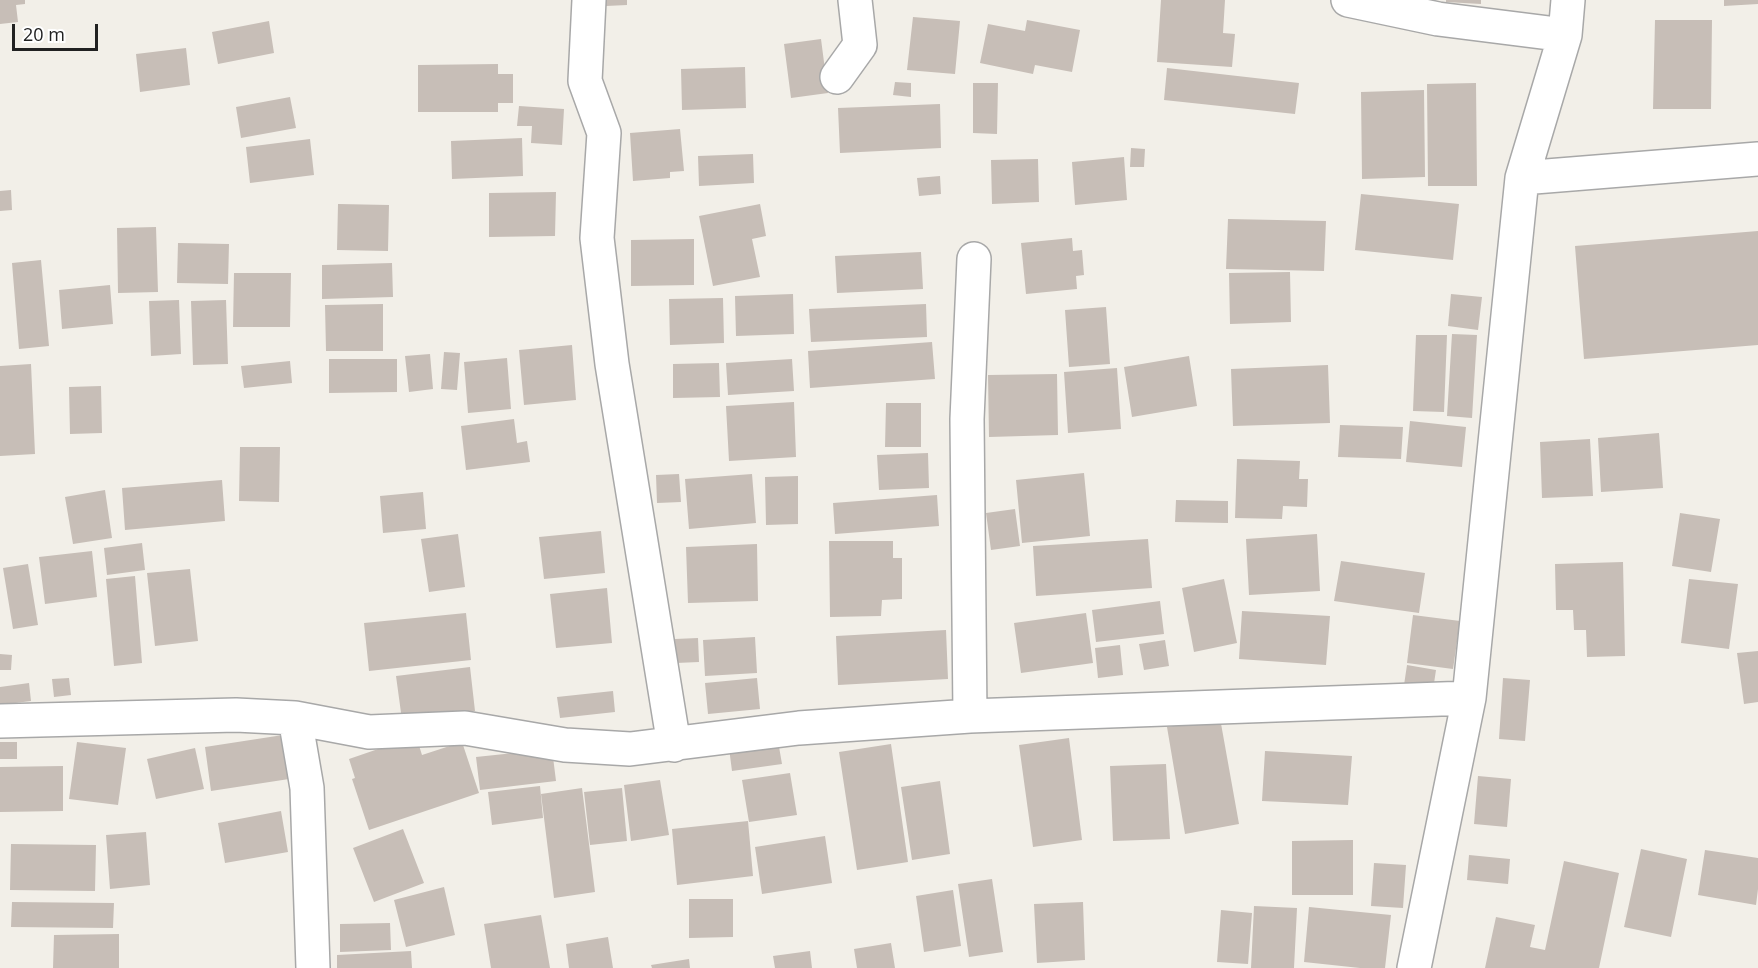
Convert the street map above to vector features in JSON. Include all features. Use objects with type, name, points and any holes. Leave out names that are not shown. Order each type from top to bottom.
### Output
[{"type":"street","points":[[589,0],[585,81],[604,133],[597,238],[612,364],[674,745]]},
{"type":"street","points":[[837,77],[860,45],[855,0]]},
{"type":"street","points":[[1348,0],[1438,19],[1565,35]]},
{"type":"street","points":[[1414,968],[1469,698],[1522,178],[1565,35],[1569,0]]},
{"type":"street","points":[[1522,178],[1758,159]]},
{"type":"street","points":[[970,716],[967,419],[974,259]]},
{"type":"street","points":[[0,721],[236,715],[295,718],[369,732],[465,728],[565,745],[630,749],[799,728],[970,716],[1469,698]]},
{"type":"street","points":[[295,718],[307,788],[312,968]]},
{"type":"building","points":[[0,0],[25,0],[25,4],[16,5],[18,22],[0,24]]},
{"type":"building","points":[[606,0],[627,0],[627,5],[606,6]]},
{"type":"building","points":[[1161,0],[1225,0],[1223,33],[1235,34],[1232,67],[1157,62]]},
{"type":"building","points":[[1446,0],[1481,0],[1481,4],[1446,2]]},
{"type":"building","points":[[1724,0],[1758,0],[1758,4],[1724,6]]},
{"type":"building","points":[[913,17],[960,21],[955,74],[907,70]]},
{"type":"building","points":[[1027,20],[1080,30],[1072,72],[1035,65],[1033,74],[980,63],[988,24],[1025,31]]},
{"type":"building","points":[[1655,20],[1712,20],[1711,109],[1653,109]]},
{"type":"building","points":[[269,21],[274,53],[218,64],[212,32]]},
{"type":"building","points":[[821,39],[828,93],[791,98],[784,44]]},
{"type":"building","points":[[186,48],[190,85],[140,92],[136,54]]},
{"type":"building","points":[[498,64],[498,74],[513,74],[513,103],[498,103],[498,112],[418,112],[418,65]]},
{"type":"building","points":[[745,67],[746,108],[682,110],[681,69]]},
{"type":"building","points":[[1167,68],[1299,83],[1295,114],[1164,100]]},
{"type":"building","points":[[895,82],[911,83],[911,97],[893,95]]},
{"type":"building","points":[[973,83],[998,83],[997,134],[973,133]]},
{"type":"building","points":[[1476,83],[1477,186],[1428,186],[1427,84]]},
{"type":"building","points":[[1424,90],[1425,177],[1362,179],[1361,92]]},
{"type":"building","points":[[290,97],[296,128],[241,138],[236,107]]},
{"type":"building","points":[[940,104],[941,148],[840,153],[838,108]]},
{"type":"building","points":[[519,106],[564,109],[562,145],[531,143],[532,126],[517,126]]},
{"type":"building","points":[[680,129],[684,171],[670,172],[670,178],[633,181],[630,133]]},
{"type":"building","points":[[522,138],[523,176],[452,179],[451,141]]},
{"type":"building","points":[[310,139],[314,175],[250,183],[246,147]]},
{"type":"building","points":[[1131,148],[1145,149],[1144,167],[1130,167]]},
{"type":"building","points":[[753,154],[754,183],[699,186],[698,156]]},
{"type":"building","points":[[1124,157],[1127,200],[1075,205],[1072,162]]},
{"type":"building","points":[[1038,159],[1039,202],[992,204],[991,160]]},
{"type":"building","points":[[940,176],[941,194],[919,196],[917,178]]},
{"type":"building","points":[[11,190],[12,210],[0,211],[0,191]]},
{"type":"building","points":[[556,192],[555,236],[489,237],[489,193]]},
{"type":"building","points":[[1361,194],[1459,204],[1453,260],[1355,250]]},
{"type":"building","points":[[338,204],[389,205],[388,251],[337,250]]},
{"type":"building","points":[[760,204],[766,236],[752,239],[760,277],[713,286],[699,216]]},
{"type":"building","points":[[1228,219],[1326,221],[1324,271],[1226,269]]},
{"type":"building","points":[[156,227],[158,292],[118,293],[117,228]]},
{"type":"building","points":[[1758,231],[1758,345],[1584,359],[1575,246]]},
{"type":"building","points":[[1072,238],[1073,251],[1082,250],[1084,275],[1076,276],[1077,289],[1026,294],[1021,243]]},
{"type":"building","points":[[694,239],[694,285],[631,286],[631,240]]},
{"type":"building","points":[[178,243],[229,244],[228,284],[177,283]]},
{"type":"building","points":[[921,252],[923,289],[837,293],[835,256]]},
{"type":"building","points":[[41,260],[49,346],[19,349],[12,263]]},
{"type":"building","points":[[392,263],[393,297],[322,299],[322,265]]},
{"type":"building","points":[[1290,272],[1291,322],[1230,324],[1229,273]]},
{"type":"building","points":[[234,273],[291,273],[290,327],[233,327]]},
{"type":"building","points":[[110,285],[113,324],[62,329],[59,290]]},
{"type":"building","points":[[793,294],[794,334],[736,336],[735,296]]},
{"type":"building","points":[[1451,294],[1482,297],[1478,330],[1448,326]]},
{"type":"building","points":[[723,298],[724,343],[670,345],[669,299]]},
{"type":"building","points":[[179,300],[181,354],[151,356],[149,301]]},
{"type":"building","points":[[226,300],[228,364],[193,365],[191,301]]},
{"type":"building","points":[[383,304],[383,351],[326,351],[325,305]]},
{"type":"building","points":[[926,304],[927,337],[811,342],[809,309]]},
{"type":"building","points":[[1106,307],[1110,364],[1069,367],[1065,310]]},
{"type":"building","points":[[1452,334],[1477,335],[1472,418],[1447,416]]},
{"type":"building","points":[[1416,335],[1447,335],[1444,412],[1413,411]]},
{"type":"building","points":[[932,342],[935,379],[810,388],[808,351]]},
{"type":"building","points":[[572,345],[576,400],[524,405],[519,350]]},
{"type":"building","points":[[444,352],[460,353],[457,390],[441,389]]},
{"type":"building","points":[[430,354],[433,389],[409,392],[405,356]]},
{"type":"building","points":[[1189,356],[1197,406],[1132,417],[1124,367]]},
{"type":"building","points":[[507,358],[511,409],[468,413],[464,362]]},
{"type":"building","points":[[329,359],[397,359],[397,392],[329,393]]},
{"type":"building","points":[[792,359],[794,391],[728,395],[726,363]]},
{"type":"building","points":[[290,361],[292,383],[244,388],[241,366]]},
{"type":"building","points":[[719,363],[720,397],[673,398],[673,364]]},
{"type":"building","points":[[31,364],[35,454],[0,456],[0,366]]},
{"type":"building","points":[[1328,365],[1330,423],[1233,426],[1231,369]]},
{"type":"building","points":[[1117,368],[1121,429],[1068,433],[1064,372]]},
{"type":"building","points":[[1057,374],[1058,435],[989,437],[988,375]]},
{"type":"building","points":[[101,386],[102,433],[70,434],[69,387]]},
{"type":"building","points":[[794,402],[796,457],[729,461],[726,406]]},
{"type":"building","points":[[886,403],[921,403],[921,447],[885,447]]},
{"type":"building","points":[[514,419],[517,443],[527,441],[530,462],[466,470],[461,426]]},
{"type":"building","points":[[1410,421],[1466,427],[1462,467],[1406,462]]},
{"type":"building","points":[[1340,425],[1403,427],[1401,459],[1338,457]]},
{"type":"building","points":[[1659,433],[1663,488],[1601,492],[1598,438]]},
{"type":"building","points":[[1590,439],[1593,496],[1542,498],[1540,442]]},
{"type":"building","points":[[240,447],[280,447],[279,502],[239,501]]},
{"type":"building","points":[[928,453],[929,488],[879,490],[877,455]]},
{"type":"building","points":[[1237,459],[1300,461],[1299,479],[1308,479],[1307,507],[1283,506],[1282,519],[1235,518]]},
{"type":"building","points":[[1084,473],[1090,536],[1022,543],[1016,480]]},
{"type":"building","points":[[679,474],[681,502],[657,503],[656,475]]},
{"type":"building","points":[[752,474],[756,523],[689,529],[685,479]]},
{"type":"building","points":[[798,476],[798,524],[766,525],[765,477]]},
{"type":"building","points":[[222,480],[225,521],[125,530],[122,488]]},
{"type":"building","points":[[105,490],[112,538],[73,544],[65,497]]},
{"type":"building","points":[[423,492],[426,529],[383,533],[380,496]]},
{"type":"building","points":[[937,495],[939,526],[835,534],[833,503]]},
{"type":"building","points":[[1176,500],[1228,501],[1228,523],[1175,522]]},
{"type":"building","points":[[1015,509],[1020,546],[991,550],[986,513]]},
{"type":"building","points":[[1680,513],[1720,519],[1711,572],[1672,566]]},
{"type":"building","points":[[601,531],[605,573],[544,579],[539,537]]},
{"type":"building","points":[[458,534],[465,587],[429,592],[421,539]]},
{"type":"building","points":[[1317,534],[1320,591],[1249,595],[1246,539]]},
{"type":"building","points":[[1148,539],[1152,588],[1036,596],[1033,546]]},
{"type":"building","points":[[829,541],[893,541],[893,558],[902,558],[902,599],[882,600],[881,616],[830,617]]},
{"type":"building","points":[[142,543],[145,570],[107,575],[104,548]]},
{"type":"building","points":[[757,544],[758,601],[688,603],[686,547]]},
{"type":"building","points":[[92,551],[97,597],[45,604],[39,557]]},
{"type":"building","points":[[1341,561],[1425,573],[1419,613],[1334,601]]},
{"type":"building","points":[[1623,562],[1625,656],[1587,657],[1586,630],[1574,630],[1573,610],[1556,610],[1555,564]]},
{"type":"building","points":[[28,564],[38,625],[13,629],[3,568]]},
{"type":"building","points":[[190,569],[198,641],[155,646],[147,573]]},
{"type":"building","points":[[135,576],[142,663],[114,666],[106,579]]},
{"type":"building","points":[[1224,579],[1237,643],[1194,652],[1182,588]]},
{"type":"building","points":[[1689,579],[1738,584],[1729,649],[1681,643]]},
{"type":"building","points":[[607,588],[612,643],[556,648],[550,594]]},
{"type":"building","points":[[1160,601],[1164,634],[1096,642],[1092,610]]},
{"type":"building","points":[[1242,611],[1330,616],[1326,665],[1239,659]]},
{"type":"building","points":[[466,613],[471,660],[369,671],[364,623]]},
{"type":"building","points":[[1086,613],[1093,663],[1021,673],[1014,623]]},
{"type":"building","points":[[1413,615],[1460,621],[1453,669],[1407,663]]},
{"type":"building","points":[[946,630],[948,679],[838,685],[836,636]]},
{"type":"building","points":[[755,637],[757,673],[705,676],[703,640]]},
{"type":"building","points":[[698,638],[699,662],[676,663],[675,639]]},
{"type":"building","points":[[1165,640],[1169,666],[1144,670],[1139,644]]},
{"type":"building","points":[[1120,645],[1123,675],[1098,678],[1095,648]]},
{"type":"building","points":[[1758,651],[1758,702],[1744,704],[1737,653]]},
{"type":"building","points":[[0,654],[12,655],[11,670],[0,670]]},
{"type":"building","points":[[1407,665],[1436,670],[1433,690],[1404,685]]},
{"type":"building","points":[[470,667],[475,711],[402,720],[396,676]]},
{"type":"building","points":[[69,678],[71,695],[54,697],[52,679]]},
{"type":"building","points":[[757,678],[760,709],[708,714],[705,683]]},
{"type":"building","points":[[1503,678],[1530,680],[1525,741],[1499,739]]},
{"type":"building","points":[[29,683],[31,701],[0,705],[0,687]]},
{"type":"building","points":[[613,691],[615,712],[560,718],[557,697]]},
{"type":"building","points":[[1220,718],[1239,824],[1185,834],[1167,727]]},
{"type":"building","points":[[283,735],[289,779],[211,791],[205,747]]},
{"type":"building","points":[[416,736],[422,755],[462,742],[479,793],[369,830],[352,779],[355,778],[349,759]]},
{"type":"building","points":[[1069,738],[1082,840],[1033,847],[1019,745]]},
{"type":"building","points":[[778,741],[782,764],[732,771],[729,748]]},
{"type":"building","points":[[0,742],[17,742],[17,759],[0,759]]},
{"type":"building","points":[[77,742],[126,748],[118,805],[69,799]]},
{"type":"building","points":[[891,744],[908,862],[857,870],[839,752]]},
{"type":"building","points":[[195,748],[204,789],[156,799],[147,759]]},
{"type":"building","points":[[552,749],[556,781],[480,790],[476,757]]},
{"type":"building","points":[[1265,751],[1352,756],[1348,805],[1262,801]]},
{"type":"building","points":[[1166,764],[1170,839],[1113,841],[1110,766]]},
{"type":"building","points":[[63,766],[63,811],[0,812],[0,767]]},
{"type":"building","points":[[790,773],[797,815],[749,822],[742,780]]},
{"type":"building","points":[[1478,776],[1511,779],[1507,827],[1474,824]]},
{"type":"building","points":[[660,780],[669,835],[631,841],[624,785]]},
{"type":"building","points":[[940,781],[950,854],[912,860],[901,787]]},
{"type":"building","points":[[540,786],[543,818],[492,825],[488,792]]},
{"type":"building","points":[[582,788],[595,892],[554,898],[541,794]]},
{"type":"building","points":[[622,788],[627,841],[590,845],[584,792]]},
{"type":"building","points":[[281,811],[288,852],[225,863],[218,823]]},
{"type":"building","points":[[748,821],[753,876],[677,885],[672,829]]},
{"type":"building","points":[[403,829],[424,883],[374,902],[353,848]]},
{"type":"building","points":[[146,832],[150,885],[110,889],[106,835]]},
{"type":"building","points":[[825,836],[832,883],[762,894],[755,847]]},
{"type":"building","points":[[1353,840],[1353,895],[1292,895],[1292,841]]},
{"type":"building","points":[[11,844],[96,845],[95,891],[10,890]]},
{"type":"building","points":[[1641,849],[1687,859],[1671,937],[1624,927]]},
{"type":"building","points":[[1705,850],[1758,858],[1756,905],[1698,895]]},
{"type":"building","points":[[1469,855],[1510,859],[1508,884],[1467,880]]},
{"type":"building","points":[[1564,861],[1619,873],[1599,968],[1485,968],[1496,917],[1535,925],[1530,947],[1545,950]]},
{"type":"building","points":[[1374,863],[1406,865],[1403,908],[1371,906]]},
{"type":"building","points":[[992,879],[1003,952],[969,957],[958,884]]},
{"type":"building","points":[[444,887],[455,935],[406,947],[394,900]]},
{"type":"building","points":[[953,890],[961,946],[924,952],[916,896]]},
{"type":"building","points":[[689,899],[733,899],[733,937],[689,938]]},
{"type":"building","points":[[12,902],[114,903],[113,928],[11,927]]},
{"type":"building","points":[[1083,902],[1085,960],[1037,963],[1034,904]]},
{"type":"building","points":[[1254,906],[1297,908],[1294,968],[1251,968]]},
{"type":"building","points":[[1309,907],[1391,915],[1385,968],[1360,968],[1304,962]]},
{"type":"building","points":[[1221,910],[1252,913],[1248,964],[1217,962]]},
{"type":"building","points":[[541,915],[550,968],[491,968],[484,924]]},
{"type":"building","points":[[390,923],[391,950],[340,952],[340,924]]},
{"type":"building","points":[[119,934],[119,968],[53,968],[54,935]]},
{"type":"building","points":[[608,937],[613,968],[569,968],[566,944]]},
{"type":"building","points":[[891,943],[895,968],[857,968],[854,949]]},
{"type":"building","points":[[411,951],[412,968],[337,968],[337,955]]},
{"type":"building","points":[[810,951],[812,968],[775,968],[773,956]]},
{"type":"building","points":[[689,959],[690,968],[652,968],[651,965]]}]
